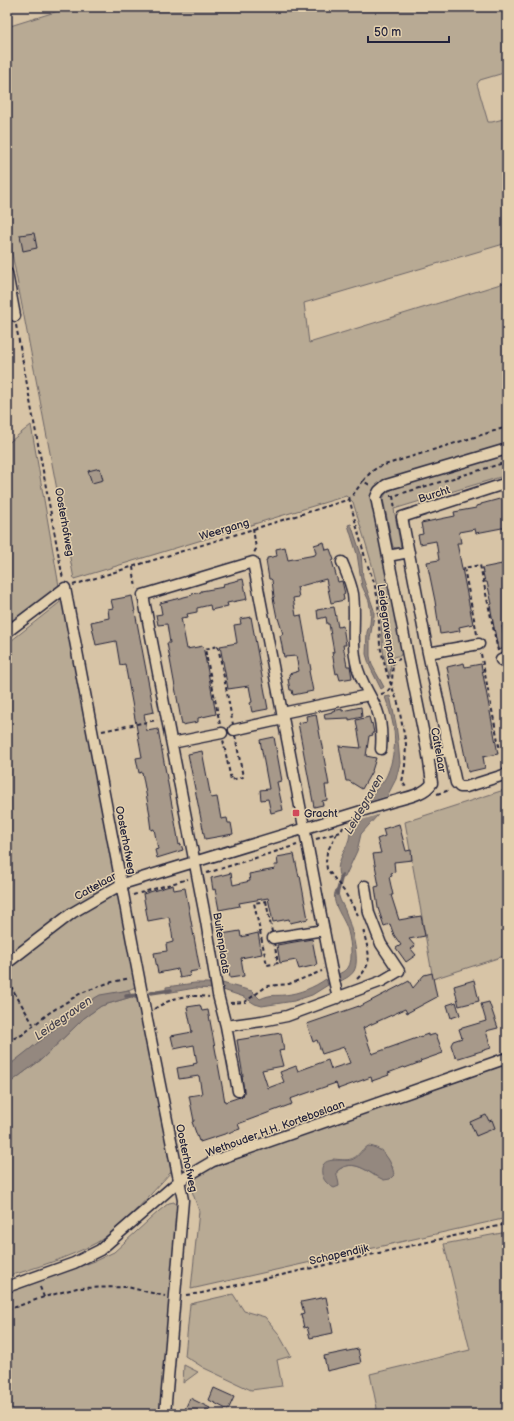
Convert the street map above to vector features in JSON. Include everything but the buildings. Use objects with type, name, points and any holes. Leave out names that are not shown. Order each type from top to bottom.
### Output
[{"type":"street","points":[[7,273],[8,289],[15,316]]},
{"type":"street","points":[[378,491],[386,485],[507,449]]},
{"type":"street","name":"Burcht","points":[[507,484],[402,516],[428,653],[456,783],[460,787],[466,787],[507,774]]},
{"type":"street","name":"Cattelaar","points":[[7,963],[72,913],[122,884],[427,790],[432,783],[428,755],[376,497],[378,491]]},
{"type":"street","points":[[388,556],[409,552]]},
{"type":"street","points":[[194,863],[168,718],[143,595],[253,562],[334,986],[338,998]]},
{"type":"street","points":[[342,562],[353,594],[353,644],[356,663],[362,682],[377,709],[382,737],[381,749]]},
{"type":"street","points":[[7,632],[65,588]]},
{"type":"street","name":"Oosterhofweg","points":[[65,588],[173,1157],[180,1181],[183,1200],[165,1414]]},
{"type":"street","points":[[428,653],[479,644]]},
{"type":"street","points":[[234,730],[282,716],[369,695]]},
{"type":"street","points":[[172,743],[222,733]]},
{"type":"street","points":[[428,755],[449,751]]},
{"type":"street","name":"Buitenplaats","points":[[194,863],[238,1091]]},
{"type":"street","points":[[226,1026],[287,1016],[382,981],[400,970],[382,944],[369,913],[365,886]]},
{"type":"street","points":[[274,938],[324,930]]},
{"type":"street","name":"Wethouder H.H. Korteboslaan","points":[[7,1287],[74,1263],[100,1250],[180,1181],[213,1161],[507,1058]]},
{"type":"path","name":"Oosterhofweg","points":[[15,316],[65,588]]},
{"type":"path","points":[[507,427],[378,467],[363,481],[382,494],[393,496],[507,462]]},
{"type":"path","name":"Weergang","points":[[65,588],[253,528],[323,508],[349,498],[357,491],[363,481]]},
{"type":"path","name":"Leidegravenpad","points":[[349,498],[366,561],[374,582],[378,600],[380,646],[386,674],[398,703],[406,744],[405,766],[402,782],[404,786],[415,794]]},
{"type":"path","points":[[253,528],[256,549],[252,556],[253,562]]},
{"type":"path","points":[[133,566],[137,593],[143,595]]},
{"type":"path","points":[[205,649],[218,646],[234,730]]},
{"type":"path","points":[[93,733],[168,718]]},
{"type":"path","points":[[124,898],[341,832],[345,823]]},
{"type":"path","points":[[337,832],[327,852],[327,869],[344,891],[360,920]]},
{"type":"path","points":[[356,979],[365,972],[368,964],[369,956],[363,928]]},
{"type":"path","points":[[146,1015],[162,1004],[188,995],[219,998],[231,1003],[243,1002],[267,986],[289,984],[331,968]]},
{"type":"path","points":[[7,1041],[22,1035],[33,1024],[81,993],[108,983],[139,976]]},
{"type":"path","points":[[7,980],[33,1024]]},
{"type":"path","name":"Schapendijk","points":[[7,1310],[44,1297],[77,1288],[127,1287],[159,1295],[175,1297],[202,1293],[507,1224]]},
{"type":"shaded area","points":[[71,7],[507,7],[507,72],[480,80],[477,84],[488,122],[507,118],[507,243],[304,303],[309,343],[507,282],[507,443],[382,483],[372,492],[402,652],[400,656],[396,656],[391,660],[390,677],[384,658],[379,597],[374,573],[353,502],[346,496],[74,579],[7,227],[7,27]]},
{"type":"shaded area","points":[[31,425],[59,586],[7,627],[7,444]]},
{"type":"shaded area","points":[[507,454],[507,475],[394,509],[401,548],[393,547],[383,499],[386,493],[395,488]]},
{"type":"shaded area","points":[[64,599],[137,986],[125,991],[92,999],[66,1018],[27,1052],[7,1067],[7,644]]},
{"type":"shaded area","points":[[507,789],[507,955],[433,979],[405,822]]},
{"type":"shaded area","points":[[131,997],[141,1000],[171,1172],[126,1220],[106,1237],[63,1258],[7,1277],[7,1085],[42,1059],[84,1018],[101,1006]]},
{"type":"shaded area","points":[[507,1064],[507,1218],[191,1289],[199,1211],[192,1191],[192,1183],[196,1176],[206,1170]],"holes":[[[362,1150],[382,1150],[393,1168],[375,1176],[366,1170],[352,1165],[337,1171],[336,1177],[333,1159],[342,1160],[353,1158],[356,1157]]]},
{"type":"shaded area","points":[[174,1202],[178,1208],[163,1414],[7,1414],[7,1293],[95,1261],[114,1252],[159,1211],[169,1203]]},
{"type":"shaded area","points":[[507,1232],[507,1414],[373,1414],[377,1408],[370,1374],[470,1350],[444,1244]]},
{"type":"shaded area","points":[[233,1294],[244,1311],[265,1317],[278,1333],[291,1356],[277,1360],[282,1386],[251,1390],[204,1368],[185,1356],[190,1304]]},
{"type":"shaded area","points":[[184,1365],[198,1372],[183,1383]]},
{"type":"water","points":[[351,524],[361,554],[363,578],[374,610],[370,638],[370,656],[372,665],[384,687],[381,689],[370,667],[366,654],[367,632],[370,624],[371,613],[369,601],[362,586],[357,554],[348,525]]},
{"type":"water","points":[[390,696],[396,724],[400,763],[396,779],[377,816],[361,834],[357,851],[345,877],[341,879],[338,870],[340,860],[349,839],[352,824],[368,798],[381,784],[389,770],[395,740],[385,697]]},
{"type":"water","points":[[336,890],[338,890],[339,898],[350,923],[356,950],[356,965],[354,971],[339,982],[337,975],[348,968],[351,960],[351,954],[347,928],[336,905]]},
{"type":"water","points":[[326,979],[328,985],[312,995],[294,1001],[262,1006],[255,1004],[244,997],[223,990],[222,983],[252,991],[260,999],[270,996],[296,993],[316,985]]},
{"type":"water","points":[[195,983],[214,983],[215,989],[195,988],[166,993],[166,987]]},
{"type":"water","points":[[129,990],[131,997],[101,1006],[84,1018],[42,1059],[7,1085],[7,1067],[86,1003],[100,995]]},
{"type":"water","points":[[368,1146],[378,1149],[389,1160],[394,1175],[390,1179],[384,1180],[361,1168],[349,1166],[343,1167],[337,1171],[339,1186],[334,1188],[326,1182],[323,1178],[322,1168],[327,1161],[351,1160],[356,1158]]},
{"type":"pier","points":[[390,795],[380,814],[350,824],[362,804]]},
{"type":"waterway","name":"Leidegraven","points":[[337,894],[342,875]]},
{"type":"waterway","name":"Leidegraven","points":[[151,993],[171,990]]},
{"type":"waterway","name":"Leidegraven","points":[[126,996],[137,995]]},
{"type":"place","name":"Gracht","points":[[296,813]]}]
